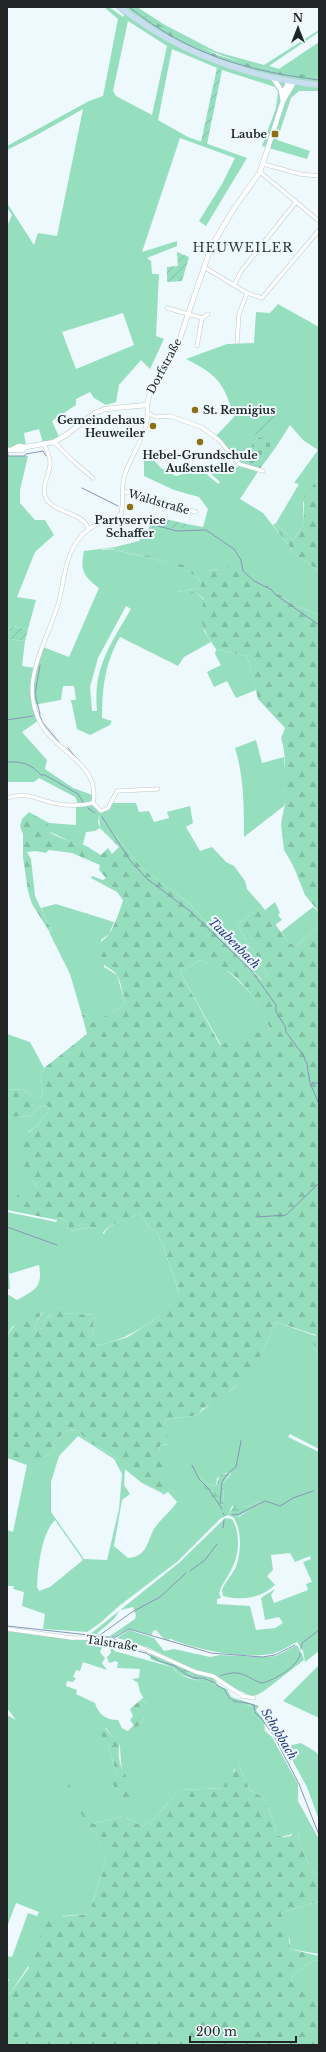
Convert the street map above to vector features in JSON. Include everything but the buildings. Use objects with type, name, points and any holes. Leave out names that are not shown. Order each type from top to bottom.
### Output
[{"type":"main road","points":[[120,7],[151,30],[190,51],[237,70],[291,82],[319,85]]},
{"type":"street","points":[[273,78],[283,94],[283,101]]},
{"type":"street","points":[[283,94],[291,82]]},
{"type":"street","points":[[283,101],[291,82]]},
{"type":"street","name":"Dorfstraße","points":[[88,528],[117,518],[121,514],[124,479],[145,429],[149,414],[147,405],[150,392],[171,357],[204,267],[218,234],[260,172],[283,101]]},
{"type":"street","points":[[263,163],[300,174],[319,176]]},
{"type":"street","points":[[260,172],[319,221]]},
{"type":"street","points":[[234,285],[242,270],[296,202]]},
{"type":"street","points":[[204,267],[246,293],[262,298],[319,230]]},
{"type":"street","points":[[237,342],[239,314],[246,293]]},
{"type":"street","points":[[167,308],[202,318]]},
{"type":"street","points":[[197,346],[202,318],[208,314]]},
{"type":"street","points":[[9,450],[22,450],[26,447],[54,442],[66,435],[99,410],[124,405],[147,405]]},
{"type":"street","points":[[149,414],[156,417],[170,416],[201,427],[219,440],[239,464],[263,471]]},
{"type":"street","points":[[54,442],[93,478]]},
{"type":"street","points":[[44,444],[51,462],[44,489],[46,499],[52,504],[83,520],[88,528],[77,541],[70,555],[59,601],[36,668],[32,690],[33,705],[37,716],[48,735],[75,757],[83,767],[94,790],[94,803],[101,811],[108,808],[117,791],[158,789]]},
{"type":"street","name":"Waldstraße","points":[[123,491],[196,512]]},
{"type":"street","points":[[7,798],[26,794],[62,805],[84,805],[94,803]]},
{"type":"street","name":"Talstraße","points":[[7,1630],[72,1638],[101,1639],[120,1646],[140,1647],[196,1672],[214,1676],[236,1692],[254,1698]]},
{"type":"green space","points":[[104,7],[109,7],[123,17],[124,15],[115,7],[126,7],[144,21],[201,53],[231,64],[319,82],[319,91],[299,91],[291,98],[277,140],[310,151],[307,159],[262,146],[276,108],[278,92],[275,87],[222,70],[172,49],[158,120],[188,137],[247,158],[206,226],[199,221],[222,184],[235,158],[180,138],[142,252],[177,241],[177,246],[147,258],[151,261],[152,274],[159,274],[156,336],[164,339],[150,369],[141,360],[119,385],[116,402],[106,405],[94,398],[90,392],[76,399],[76,405],[52,421],[59,437],[43,443],[39,429],[24,433],[26,446],[19,445],[8,449],[9,456],[28,456],[20,490],[20,503],[35,520],[45,520],[54,535],[35,552],[17,597],[36,600],[28,629],[10,626],[7,638],[7,226],[12,215],[7,208],[7,203],[34,245],[38,233],[57,236],[83,109],[7,150],[7,146],[89,101],[103,96],[118,19]],"holes":[[[128,21],[167,46],[152,115],[116,96],[113,91]],[[123,313],[134,345],[76,369],[62,332]]]},
{"type":"green space","points":[[126,7],[132,7],[165,28],[217,55],[264,68],[319,77],[319,82],[266,72],[217,58],[172,38],[149,24]]},
{"type":"green space","points":[[132,7],[137,7],[165,25],[217,52],[264,65],[319,30],[319,32],[269,66],[279,69],[319,42],[319,77],[269,69],[221,55],[175,35]]},
{"type":"green space","points":[[217,68],[222,70],[207,144],[201,142]]},
{"type":"green space","points":[[177,252],[189,257],[182,281],[167,282],[167,267],[178,266]]},
{"type":"green space","points":[[278,304],[319,327],[319,476],[303,503],[304,524],[293,540],[276,523],[299,484],[294,483],[318,450],[303,440],[290,425],[276,447],[262,439],[278,414],[270,408],[253,432],[259,436],[242,459],[259,470],[240,499],[263,513],[290,547],[291,552],[310,564],[319,573],[319,615],[294,605],[274,590],[261,584],[221,570],[211,569],[210,573],[118,548],[100,549],[115,550],[148,558],[175,566],[195,576],[201,582],[200,588],[177,593],[197,593],[204,600],[204,631],[211,642],[184,657],[178,666],[120,637],[111,656],[105,676],[102,718],[112,721],[110,725],[90,735],[77,729],[71,700],[76,700],[74,686],[63,686],[61,700],[33,705],[39,720],[22,732],[47,760],[45,769],[73,788],[95,796],[94,803],[99,810],[106,809],[111,803],[136,803],[139,812],[149,811],[154,822],[169,818],[167,812],[190,806],[193,823],[186,827],[200,851],[212,847],[226,862],[234,866],[245,881],[247,889],[262,906],[237,925],[268,975],[262,980],[219,937],[190,904],[143,869],[99,816],[98,822],[100,828],[95,831],[86,832],[83,844],[73,843],[48,831],[46,829],[49,823],[76,825],[76,807],[79,806],[75,797],[39,778],[34,782],[7,782],[7,639],[25,641],[22,666],[35,668],[43,647],[69,657],[99,588],[89,580],[84,572],[82,564],[84,551],[115,547],[139,541],[149,528],[188,528],[187,524],[203,527],[208,509],[199,497],[174,490],[144,476],[144,457],[150,456],[161,468],[176,476],[201,469],[218,484],[220,482],[210,473],[219,462],[229,473],[239,466],[215,437],[234,417],[227,396],[213,375],[186,359],[227,344],[254,343],[256,312],[270,313]],"holes":[[[126,606],[131,609],[116,634],[100,669],[96,696],[97,711],[92,711],[90,687],[98,658]]]},
{"type":"green space","points":[[270,407],[279,414],[262,439],[252,433]]},
{"type":"green space","points":[[259,436],[276,447],[259,470],[250,467],[242,459]]},
{"type":"green space","points":[[319,476],[319,573],[310,564],[291,552],[290,547],[273,525],[276,523],[293,540],[304,524],[304,490],[308,486],[312,487]]},
{"type":"green space","points":[[157,517],[187,524],[189,528],[149,528]]},
{"type":"green space","points":[[118,548],[210,572],[211,569],[221,570],[231,564],[274,590],[294,605],[319,615],[319,912],[305,895],[293,865],[284,850],[281,824],[287,793],[283,791],[285,765],[284,750],[281,739],[285,728],[258,699],[249,662],[246,656],[216,649],[203,626],[202,614],[204,599],[197,593],[177,594],[177,592],[200,588],[201,582],[196,576],[175,566],[148,558],[115,550],[99,550]]},
{"type":"green space","points":[[10,626],[28,629],[25,641],[7,639]]},
{"type":"green space","points":[[216,649],[246,656],[256,690],[236,698],[227,681],[214,687],[207,672],[221,665],[215,654]]},
{"type":"green space","points":[[256,740],[262,763],[284,757],[286,781],[283,791],[288,793],[284,806],[244,837],[244,803],[242,781],[235,748]]},
{"type":"green space","points":[[29,812],[49,823],[46,829],[54,835],[84,845],[101,855],[108,848],[112,854],[119,847],[100,828],[99,816],[143,869],[190,904],[219,937],[261,980],[268,975],[237,925],[262,906],[288,942],[296,946],[319,926],[319,1355],[313,1343],[316,1335],[276,1322],[253,1372],[219,1400],[202,1409],[198,1415],[165,1420],[169,1445],[161,1444],[159,1449],[166,1453],[166,1486],[162,1493],[142,1483],[122,1467],[115,1457],[89,1442],[78,1431],[67,1430],[53,1443],[54,1451],[42,1458],[25,1460],[7,1454],[7,1335],[19,1320],[43,1311],[34,1330],[43,1328],[46,1319],[51,1315],[52,1310],[59,1307],[61,1313],[95,1315],[92,1332],[96,1346],[128,1337],[159,1316],[160,1312],[173,1303],[173,1300],[179,1292],[159,1234],[149,1227],[140,1214],[113,1224],[100,1236],[99,1231],[93,1227],[69,1231],[69,1223],[59,1217],[57,1220],[7,1210],[7,1205],[16,1202],[17,1195],[34,1199],[34,1193],[39,1189],[25,1167],[15,1142],[37,1126],[50,1109],[46,1105],[39,1107],[31,1116],[7,1117],[7,1090],[22,1089],[33,1096],[43,1098],[41,1075],[44,1068],[87,1034],[82,1015],[87,1014],[90,1024],[113,1012],[125,1003],[117,975],[103,964],[98,952],[100,944],[113,928],[123,900],[117,892],[91,878],[92,876],[103,880],[106,878],[99,870],[100,865],[72,853],[49,850],[46,853],[36,851],[27,852],[31,859],[35,896],[52,932],[49,931],[32,904],[28,891],[23,857],[23,834],[20,826],[22,819]],"holes":[[[200,960],[219,967],[235,977],[254,998],[264,1015],[270,1030],[258,1033],[254,1031],[220,1045],[180,972]]]},
{"type":"green space","points":[[275,902],[280,913],[278,915],[282,920],[275,925],[265,910]]},
{"type":"green space","points":[[56,904],[114,922],[109,934],[101,940],[104,967],[117,975],[125,1003],[113,1012],[90,1025],[87,1014],[82,1015],[70,974],[50,934],[49,931],[52,932],[41,908]]},
{"type":"green space","points":[[313,907],[319,912],[319,926],[296,946],[288,942],[281,932]]},
{"type":"green space","points":[[200,960],[224,969],[249,992],[264,1014],[270,1030],[221,1045],[180,972]]},
{"type":"green space","points":[[7,1034],[30,1042],[44,1068],[41,1075],[43,1098],[33,1096],[22,1089],[7,1090]]},
{"type":"green space","points":[[46,1105],[50,1109],[37,1126],[28,1132],[33,1181],[39,1189],[34,1199],[7,1205],[7,1117],[31,1116],[39,1107]]},
{"type":"green space","points":[[7,1212],[56,1222],[59,1217],[69,1223],[70,1231],[93,1227],[104,1234],[110,1226],[115,1223],[140,1214],[149,1227],[159,1234],[179,1293],[173,1300],[173,1303],[161,1312],[159,1316],[143,1327],[122,1338],[95,1346],[92,1332],[95,1315],[60,1313],[59,1307],[46,1319],[43,1328],[34,1330],[37,1321],[43,1312],[13,1326],[7,1335],[7,1296],[9,1295],[17,1300],[29,1293],[39,1283],[40,1272],[39,1265],[9,1274],[10,1289],[7,1289]]},
{"type":"green space","points":[[276,1322],[316,1336],[313,1343],[319,1355],[319,1449],[290,1434],[288,1437],[319,1452],[319,1651],[305,1662],[303,1651],[297,1642],[271,1654],[248,1655],[206,1650],[171,1639],[165,1640],[156,1630],[153,1631],[152,1635],[129,1629],[115,1637],[110,1636],[135,1619],[136,1615],[133,1607],[120,1610],[180,1562],[225,1518],[232,1519],[235,1525],[238,1544],[234,1563],[220,1590],[219,1593],[221,1598],[217,1599],[217,1604],[250,1606],[256,1630],[275,1628],[283,1623],[279,1617],[265,1620],[261,1598],[275,1589],[271,1595],[274,1603],[308,1590],[306,1584],[312,1582],[303,1562],[311,1559],[310,1556],[295,1562],[290,1553],[271,1555],[273,1570],[267,1576],[275,1585],[257,1596],[237,1598],[223,1596],[222,1590],[235,1569],[240,1550],[240,1535],[236,1522],[233,1517],[228,1515],[220,1519],[178,1561],[87,1632],[43,1629],[45,1614],[22,1606],[24,1592],[13,1589],[14,1586],[7,1586],[7,1530],[13,1532],[27,1465],[7,1458],[7,1454],[12,1457],[24,1459],[43,1457],[54,1451],[53,1443],[67,1430],[78,1431],[89,1442],[115,1457],[125,1469],[124,1485],[130,1494],[122,1500],[114,1546],[128,1558],[135,1557],[144,1551],[156,1526],[177,1502],[168,1492],[163,1495],[162,1493],[164,1490],[166,1453],[159,1450],[161,1444],[168,1445],[165,1420],[198,1415],[201,1411],[243,1380],[264,1349]],"holes":[[[78,1436],[114,1459],[122,1474],[119,1509],[107,1560],[84,1559],[51,1512],[51,1482],[59,1456]],[[228,1472],[231,1474],[223,1483],[224,1506],[219,1508],[208,1490],[197,1479],[197,1475],[208,1484],[216,1486],[217,1478]],[[261,1501],[265,1502],[250,1509],[239,1517],[229,1513],[232,1506],[244,1507]],[[55,1520],[83,1560],[50,1587],[39,1591],[37,1587],[39,1561],[43,1542],[50,1526]]]},
{"type":"green space","points":[[232,1471],[223,1483],[224,1506],[220,1509],[200,1482],[196,1479],[197,1475],[208,1484],[216,1486],[220,1474],[224,1475]]},
{"type":"green space","points":[[261,1501],[265,1502],[236,1518],[229,1514],[235,1504],[244,1507]]},
{"type":"green space","points":[[120,1610],[114,1619],[93,1637],[89,1635]]},
{"type":"green space","points":[[7,1628],[72,1640],[92,1639],[92,1642],[103,1645],[100,1652],[105,1658],[102,1663],[107,1670],[83,1662],[80,1671],[76,1670],[73,1677],[76,1678],[73,1682],[67,1681],[66,1686],[77,1690],[76,1694],[95,1703],[96,1707],[103,1716],[118,1720],[122,1728],[128,1731],[134,1725],[140,1725],[144,1719],[146,1702],[140,1692],[138,1683],[132,1679],[139,1678],[140,1669],[117,1668],[118,1663],[116,1661],[109,1663],[107,1657],[111,1653],[110,1647],[113,1647],[114,1651],[172,1667],[175,1671],[190,1679],[213,1682],[216,1686],[224,1690],[228,1700],[253,1707],[254,1715],[264,1724],[265,1731],[272,1737],[298,1784],[298,1801],[319,1839],[319,1876],[309,1864],[299,1841],[298,1833],[303,1824],[291,1834],[284,1836],[276,1835],[275,1825],[265,1801],[261,1796],[250,1790],[238,1763],[222,1788],[179,1790],[153,1820],[142,1826],[123,1816],[93,1824],[63,1782],[107,1856],[89,1914],[62,1916],[9,1995],[7,1995],[7,1982],[9,1980],[7,1977],[7,1956],[12,1957],[28,1913],[37,1916],[39,1912],[16,1903],[7,1927],[7,1715],[16,1720],[7,1708]],"holes":[[[106,1728],[112,1736],[119,1739],[123,1773],[135,1791],[111,1775],[116,1772],[109,1748],[101,1732]]]},
{"type":"green space","points":[[129,1630],[154,1638],[164,1651],[174,1649],[210,1657],[220,1655],[263,1657],[276,1656],[297,1645],[304,1660],[264,1691],[257,1695],[251,1696],[232,1687],[214,1675],[197,1671],[147,1647],[124,1645],[125,1640],[117,1638]]},
{"type":"green space","points":[[151,1653],[196,1674],[213,1677],[219,1686],[227,1689],[231,1697],[259,1706],[256,1710],[266,1723],[264,1724],[254,1715],[252,1706],[233,1703],[228,1700],[224,1690],[218,1688],[213,1682],[200,1681],[179,1674],[172,1667],[150,1659]]},
{"type":"green space","points":[[319,1665],[319,1718],[283,1701]]},
{"type":"green space","points":[[144,1697],[146,1703],[145,1715],[140,1725],[135,1727],[130,1720],[133,1716],[130,1709]]},
{"type":"green space","points":[[105,1728],[112,1736],[121,1739],[119,1748],[120,1763],[136,1795],[133,1810],[123,1811],[110,1775],[116,1772],[109,1748],[100,1732]]},
{"type":"green space","points":[[301,1743],[316,1752],[319,1756],[319,1820],[307,1787],[285,1747]]},
{"type":"green space","points":[[238,1763],[250,1790],[261,1796],[265,1801],[275,1825],[276,1835],[284,1837],[291,1836],[295,1826],[299,1822],[303,1824],[298,1834],[299,1840],[309,1864],[319,1876],[319,1901],[281,1913],[288,1930],[290,1949],[319,1956],[319,1961],[315,1960],[293,1974],[291,1982],[312,1997],[319,2018],[319,2045],[7,2045],[7,1995],[9,1995],[28,1969],[43,1926],[48,1918],[89,1914],[107,1856],[62,1782],[66,1779],[93,1824],[123,1816],[142,1826],[153,1820],[179,1790],[222,1788],[229,1776],[235,1770],[235,1765]]},
{"type":"green space","points":[[319,1901],[319,1954],[290,1949],[290,1941],[281,1913]]},
{"type":"green space","points":[[315,1960],[319,1961],[319,2018],[291,1982],[293,1974]]},
{"type":"waterway","points":[[129,7],[152,24],[174,37],[196,49],[218,58],[266,71],[319,80]]},
{"type":"waterway","points":[[7,456],[25,456],[26,454],[43,451],[46,456]]},
{"type":"waterway","points":[[82,488],[118,506]]},
{"type":"waterway","points":[[146,523],[177,531],[206,530],[234,549],[241,560],[243,571],[254,581],[272,590],[276,595],[319,625]]},
{"type":"waterway","points":[[40,665],[35,694],[40,714]]},
{"type":"waterway","name":"Taubenbach","points":[[39,714],[43,723],[59,742]]},
{"type":"waterway","name":"Taubenbach","points":[[7,720],[33,716]]},
{"type":"waterway","name":"Taubenbach","points":[[68,748],[88,772]]},
{"type":"waterway","points":[[7,762],[22,763],[34,768],[41,775],[45,775],[78,794],[83,802]]},
{"type":"waterway","points":[[88,808],[95,813]]},
{"type":"waterway","name":"Taubenbach","points":[[102,817],[129,859],[146,878],[190,911],[251,970],[276,1005],[276,1012],[285,1026],[286,1032],[303,1055],[307,1064],[310,1083],[319,1104]]},
{"type":"waterway","points":[[312,1083],[319,1083]]},
{"type":"waterway","points":[[257,1217],[286,1215],[319,1183]]},
{"type":"waterway","points":[[7,1227],[57,1245]]},
{"type":"waterway","points":[[220,1504],[222,1482],[228,1473],[236,1467],[241,1441]]},
{"type":"waterway","points":[[192,1465],[199,1479],[208,1488],[222,1509]]},
{"type":"waterway","points":[[232,1515],[239,1514],[265,1501],[280,1506],[293,1498],[313,1491]]},
{"type":"waterway","points":[[223,1528],[224,1520]]},
{"type":"waterway","points":[[190,1571],[205,1560],[217,1544]]},
{"type":"waterway","points":[[100,1635],[132,1612],[160,1597],[186,1573]]},
{"type":"waterway","points":[[7,1626],[107,1637],[116,1637],[129,1629],[211,1653],[262,1657],[275,1655],[295,1645]]},
{"type":"waterway","points":[[301,1649],[302,1643],[319,1630]]},
{"type":"waterway","name":"Schobbach","points":[[113,1638],[127,1643]]},
{"type":"waterway","name":"Schobbach","points":[[129,1649],[146,1653],[159,1661],[175,1666],[187,1675],[194,1678],[203,1678],[215,1683]]},
{"type":"waterway","points":[[220,1676],[238,1673],[262,1683],[267,1682],[286,1672],[299,1658],[300,1653]]},
{"type":"waterway","name":"Schobbach","points":[[216,1685],[224,1689],[227,1695],[236,1702],[254,1705],[255,1713],[261,1718],[274,1736],[299,1784],[319,1835]]},
{"type":"place","name":"Laube","points":[[275,134]]},
{"type":"place","name":"St. Remigius","points":[[195,410]]},
{"type":"place","name":"Gemeindehaus Heuweiler","points":[[153,426]]},
{"type":"place","name":"Hebel-Grundschule Außenstelle","points":[[200,442]]},
{"type":"place","name":"Partyservice Schaffer","points":[[130,507]]},
{"type":"district","name":"HEUWEILER","points":[[243,247]]}]
